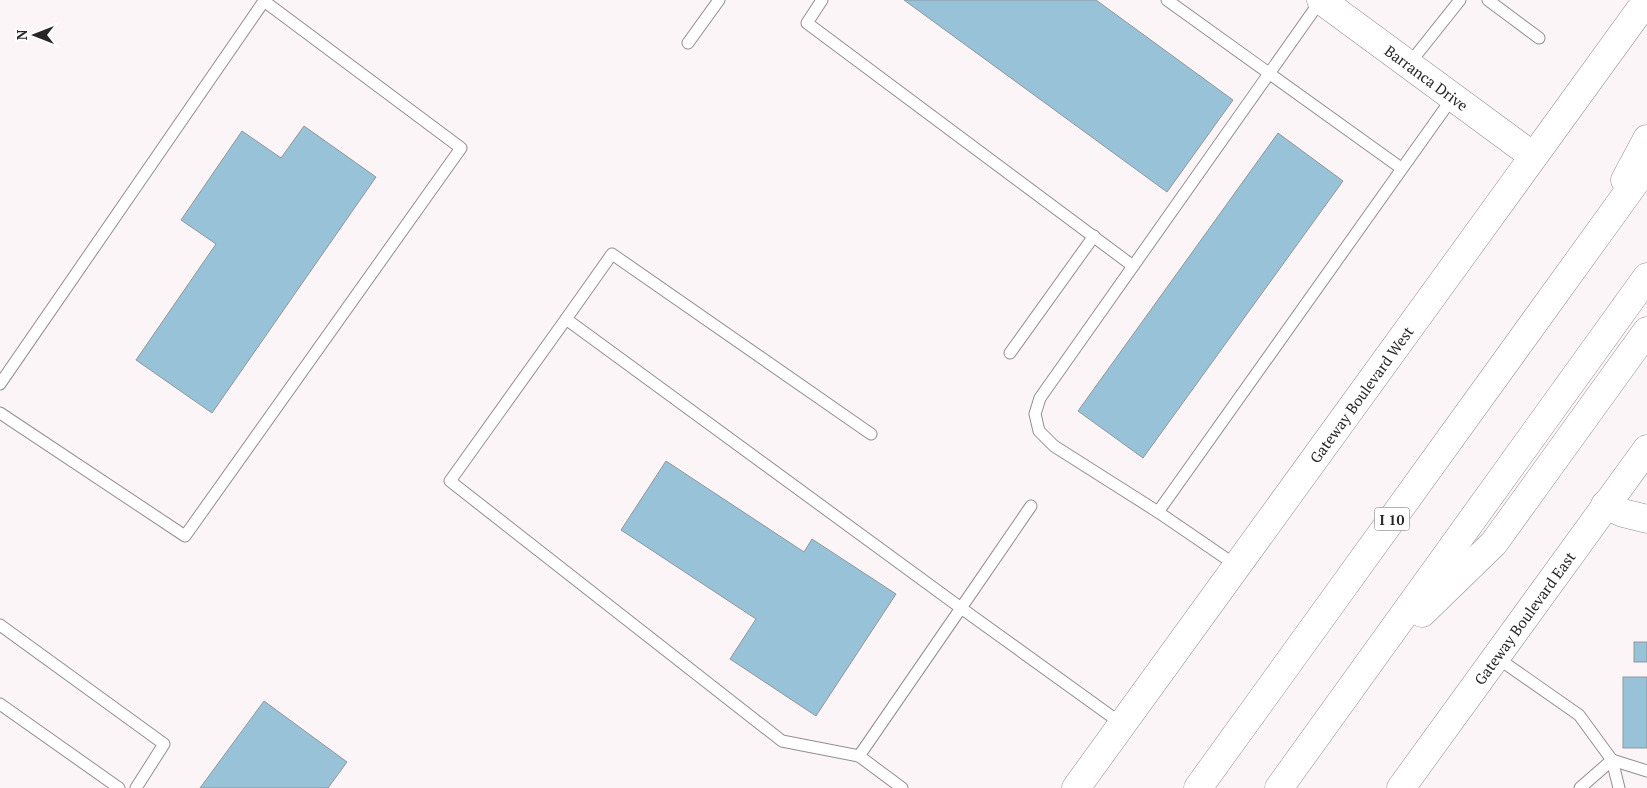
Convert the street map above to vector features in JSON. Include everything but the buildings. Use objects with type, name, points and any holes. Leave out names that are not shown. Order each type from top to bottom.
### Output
[{"type":"main road","name":"Barranca Drive","points":[[1321,0],[1533,156]]},
{"type":"main road","name":"Gateway Boulevard West","points":[[1076,788],[1647,0]]},
{"type":"main road","points":[[1586,250],[1647,139]]},
{"type":"main road","name":"I 10","points":[[1198,788],[1647,166]]},
{"type":"main road","points":[[1279,788],[1647,277]]},
{"type":"main road","points":[[1371,662],[1494,543],[1647,331]]},
{"type":"main road","name":"Gateway Boulevard East","points":[[1401,788],[1647,449]]},
{"type":"main road","points":[[1606,505],[1623,513],[1647,519]]},
{"type":"lane","points":[[688,43],[719,0]]},
{"type":"lane","points":[[822,0],[807,23],[1133,266]]},
{"type":"lane","points":[[1166,0],[1401,168]]},
{"type":"lane","points":[[1236,566],[1158,512],[1054,446],[1039,431],[1034,414],[1040,398],[1321,0]]},
{"type":"lane","points":[[1409,64],[1460,0]]},
{"type":"lane","points":[[1488,0],[1538,38]]},
{"type":"lane","points":[[0,384],[264,1],[462,148],[185,536],[0,412]]},
{"type":"lane","points":[[1158,512],[1453,97]]},
{"type":"lane","points":[[1010,353],[1094,236]]},
{"type":"lane","points":[[871,434],[612,254],[450,481],[782,741],[859,756],[902,788]]},
{"type":"lane","points":[[566,319],[960,608],[1122,724]]},
{"type":"lane","points":[[859,756],[1031,506]]},
{"type":"lane","points":[[0,625],[164,744],[136,788]]},
{"type":"lane","points":[[1496,657],[1580,715],[1612,760],[1619,788]]},
{"type":"lane","points":[[0,704],[119,788]]},
{"type":"lane","points":[[1612,760],[1647,771]]},
{"type":"lane","points":[[1580,788],[1612,760]]}]
